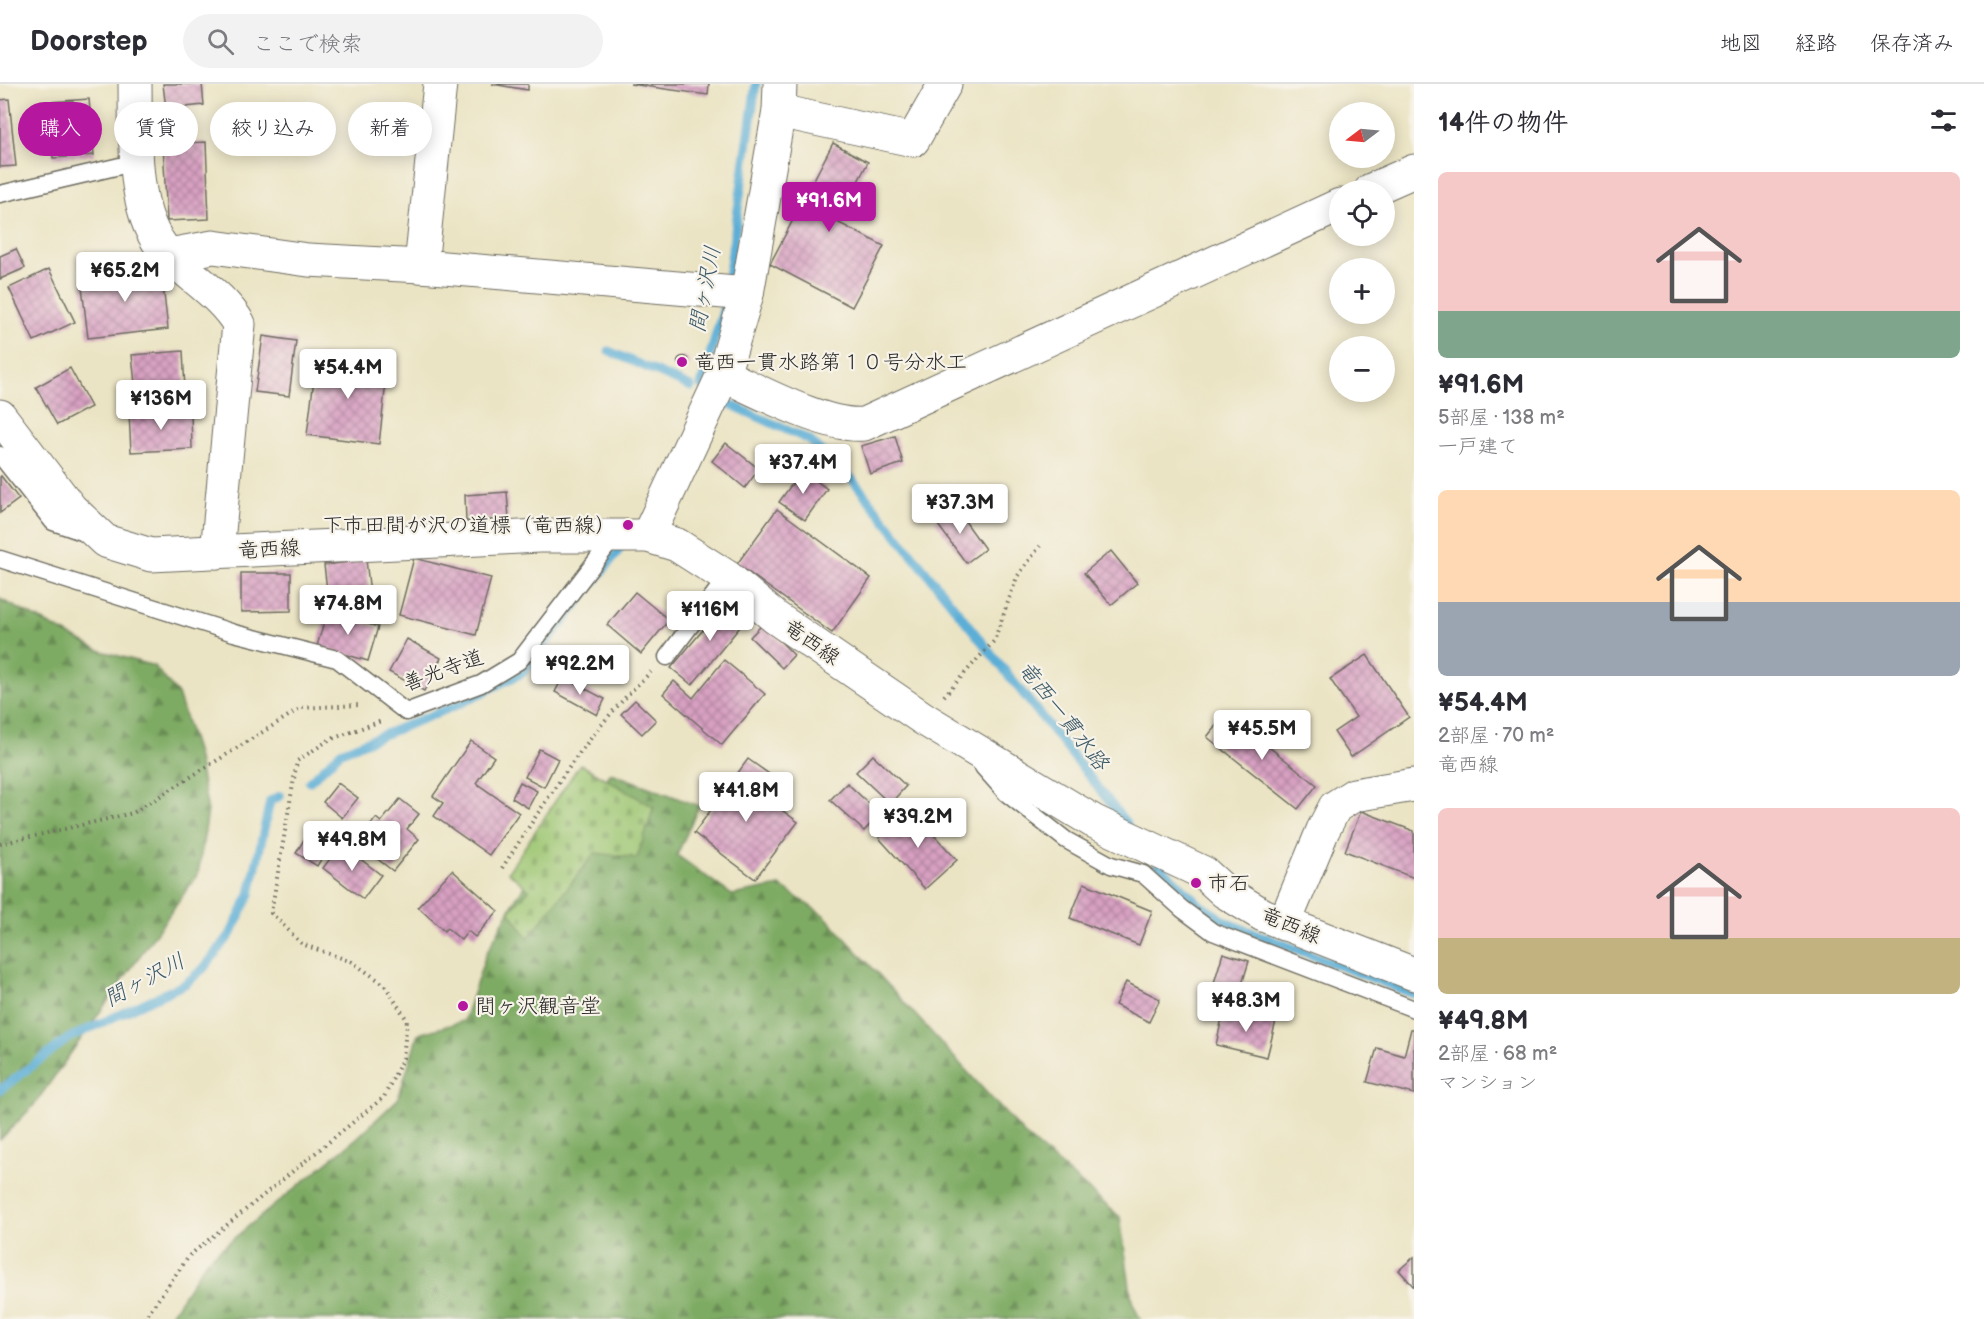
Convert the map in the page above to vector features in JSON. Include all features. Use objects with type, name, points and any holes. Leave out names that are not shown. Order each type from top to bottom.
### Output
[{"type":"street","points":[[135,84],[137,162],[144,207],[150,227],[169,255],[227,305],[239,324],[217,552]]},
{"type":"street","points":[[421,266],[440,84]]},
{"type":"street","points":[[648,536],[723,375],[731,292],[779,97],[913,140],[945,84]]},
{"type":"street","points":[[1394,180],[1414,171]]},
{"type":"street","points":[[723,375],[826,419],[849,426],[864,424],[1329,210]]},
{"type":"street","points":[[169,255],[213,247],[308,260],[421,266],[731,292]]},
{"type":"street","name":"竜西線","points":[[0,416],[71,509],[105,541],[151,555],[540,536],[648,536],[677,545],[727,577],[776,618],[924,719],[1093,821],[1204,873],[1226,892],[1263,915],[1414,974]]},
{"type":"street","points":[[1284,924],[1323,830],[1335,807],[1354,795],[1414,785]]},
{"type":"lane","points":[[0,194],[137,162]]},
{"type":"lane","points":[[0,454],[53,522],[105,541]]},
{"type":"lane","name":"善光寺道","points":[[0,559],[234,633],[337,659],[406,712],[481,684],[519,661],[615,536]]},
{"type":"lane","points":[[667,657],[727,577]]},
{"type":"lane","points":[[962,744],[1006,794],[1066,840],[1111,865],[1143,874],[1213,932],[1414,1009]]},
{"type":"path","points":[[924,719],[994,640],[1017,577],[1040,546]]},
{"type":"path","points":[[502,868],[570,765],[629,692],[667,657]]},
{"type":"path","points":[[0,844],[133,813],[301,708],[360,705]]},
{"type":"path","points":[[144,1319],[190,1255],[384,1097],[403,1058],[406,1020],[384,984],[352,962],[302,944],[271,913],[297,761],[329,740],[406,712]]},
{"type":"green space","points":[[0,599],[98,650],[154,666],[178,694],[197,754],[208,811],[198,874],[34,1105],[0,1140]]},
{"type":"green space","points":[[580,764],[654,807],[637,858],[595,853],[528,938],[509,911],[529,890],[508,872]]},
{"type":"green space","points":[[611,773],[699,806],[677,855],[732,895],[780,886],[825,916],[1027,1137],[1120,1217],[1132,1301],[1140,1319],[168,1319],[206,1261],[358,1137],[398,1099],[418,1034],[464,1021],[486,954],[516,898]]},
{"type":"building","points":[[163,84],[202,84],[204,105],[198,106],[198,102],[165,102]]},
{"type":"building","points":[[492,84],[528,84],[528,90]]},
{"type":"building","points":[[630,84],[709,84],[708,95]]},
{"type":"building","points":[[9,99],[16,166],[0,167],[0,100]]},
{"type":"building","points":[[89,99],[89,102],[49,102]]},
{"type":"building","points":[[198,142],[206,142],[209,219],[167,221],[164,156],[198,156]]},
{"type":"building","points":[[833,143],[868,162],[837,222],[884,246],[852,307],[770,264]]},
{"type":"building","points":[[53,156],[80,156],[53,158]]},
{"type":"building","points":[[16,249],[25,268],[0,279],[0,256]]},
{"type":"building","points":[[161,268],[168,329],[88,338],[81,278]]},
{"type":"building","points":[[49,269],[75,322],[34,341],[9,288]]},
{"type":"building","points":[[263,336],[296,341],[289,396],[255,392]]},
{"type":"building","points":[[183,351],[185,390],[136,394],[132,355]]},
{"type":"building","points":[[317,355],[388,364],[379,444],[307,435]]},
{"type":"building","name":"竜西一貫水路第１０号分水工","points":[[683,356],[689,362],[683,368],[677,362]]},
{"type":"building","points":[[70,368],[91,407],[57,425],[36,387]]},
{"type":"building","points":[[191,411],[192,449],[131,452],[129,413]]},
{"type":"building","points":[[895,436],[903,463],[870,474],[861,446]]},
{"type":"building","points":[[726,443],[759,469],[745,488],[712,461]]},
{"type":"building","points":[[802,470],[827,489],[805,520],[779,502]]},
{"type":"building","points":[[0,477],[19,499],[0,513]]},
{"type":"building","points":[[507,492],[509,519],[466,521],[465,495]]},
{"type":"building","points":[[955,507],[985,549],[966,563],[935,521]]},
{"type":"building","points":[[777,509],[871,578],[832,633],[737,564]]},
{"type":"building","points":[[1111,551],[1137,583],[1111,605],[1084,573]]},
{"type":"building","points":[[414,558],[491,578],[476,635],[399,615]]},
{"type":"building","points":[[366,560],[370,593],[328,598],[324,565]]},
{"type":"building","points":[[241,573],[291,573],[291,611],[241,612]]},
{"type":"building","points":[[635,592],[669,620],[641,654],[607,625]]},
{"type":"building","points":[[729,599],[749,616],[692,685],[671,668]]},
{"type":"building","points":[[327,612],[378,627],[368,661],[317,646]]},
{"type":"building","points":[[763,624],[794,655],[782,668],[750,637]]},
{"type":"building","points":[[407,639],[441,658],[424,691],[389,672]]},
{"type":"building","points":[[1367,655],[1409,717],[1351,757],[1334,732],[1356,717],[1330,679]]},
{"type":"building","points":[[724,660],[765,694],[722,745],[663,694],[674,681],[693,698]]},
{"type":"building","points":[[563,677],[605,699],[597,715],[555,692]]},
{"type":"building","points":[[635,700],[656,720],[642,734],[621,714]]},
{"type":"building","points":[[1226,713],[1317,785],[1298,809],[1207,737]]},
{"type":"building","points":[[471,741],[494,757],[476,783],[519,813],[489,855],[434,816],[443,803],[433,796]]},
{"type":"building","points":[[539,749],[558,759],[544,787],[525,777]]},
{"type":"building","points":[[873,755],[906,786],[890,804],[856,772]]},
{"type":"building","points":[[748,759],[769,774],[756,791],[798,822],[755,879],[694,833]]},
{"type":"building","points":[[520,782],[537,791],[528,808],[512,798]]},
{"type":"building","points":[[338,783],[358,798],[342,818],[323,802]]},
{"type":"building","points":[[847,783],[880,814],[864,831],[830,800]]},
{"type":"building","points":[[400,799],[419,814],[407,829],[419,839],[393,871],[366,850],[374,840],[365,832],[376,818],[381,822]]},
{"type":"building","points":[[910,809],[957,860],[925,889],[879,838]]},
{"type":"building","points":[[1361,811],[1414,831],[1414,878],[1345,851]]},
{"type":"building","points":[[312,826],[333,840],[317,866],[296,853]]},
{"type":"building","points":[[341,844],[381,875],[363,899],[323,868]]},
{"type":"building","points":[[452,870],[498,911],[475,937],[468,931],[461,940],[447,928],[444,931],[418,907]]},
{"type":"building","points":[[1084,883],[1152,911],[1139,945],[1070,918]]},
{"type":"building","points":[[1223,953],[1249,961],[1237,1001],[1211,993]]},
{"type":"building","points":[[1126,982],[1160,999],[1149,1022],[1115,1005]]},
{"type":"building","points":[[1224,1009],[1276,1021],[1267,1057],[1216,1045]]},
{"type":"building","points":[[1411,1029],[1414,1029],[1414,1094],[1367,1082],[1377,1048],[1404,1056]]},
{"type":"building","points":[[1414,1257],[1414,1287],[1399,1270]]},
{"type":"waterway","name":"間ヶ沢川","points":[[701,385],[724,307],[756,84]]},
{"type":"waterway","name":"竜西一貫水路","points":[[609,351],[691,387]]},
{"type":"waterway","name":"竜西一貫水路","points":[[725,402],[809,440],[852,479],[1127,824]]},
{"type":"waterway","name":"間ヶ沢川","points":[[309,782],[341,752],[457,705],[524,672],[619,550]]},
{"type":"waterway","name":"間ヶ沢川","points":[[0,1090],[69,1038],[185,984],[204,968],[230,935],[250,894],[270,801],[280,796]]},
{"type":"waterway","name":"竜西一貫水路","points":[[1158,864],[1200,905],[1230,924],[1414,994]]},
{"type":"place","name":"竜西一貫水路第１０号分水工","points":[[682,362]]},
{"type":"place","name":"下市田間が沢の道標（竜西線）","points":[[628,525]]},
{"type":"place","name":"市石","points":[[1196,883]]},
{"type":"place","name":"間ヶ沢観音堂","points":[[463,1006]]}]
